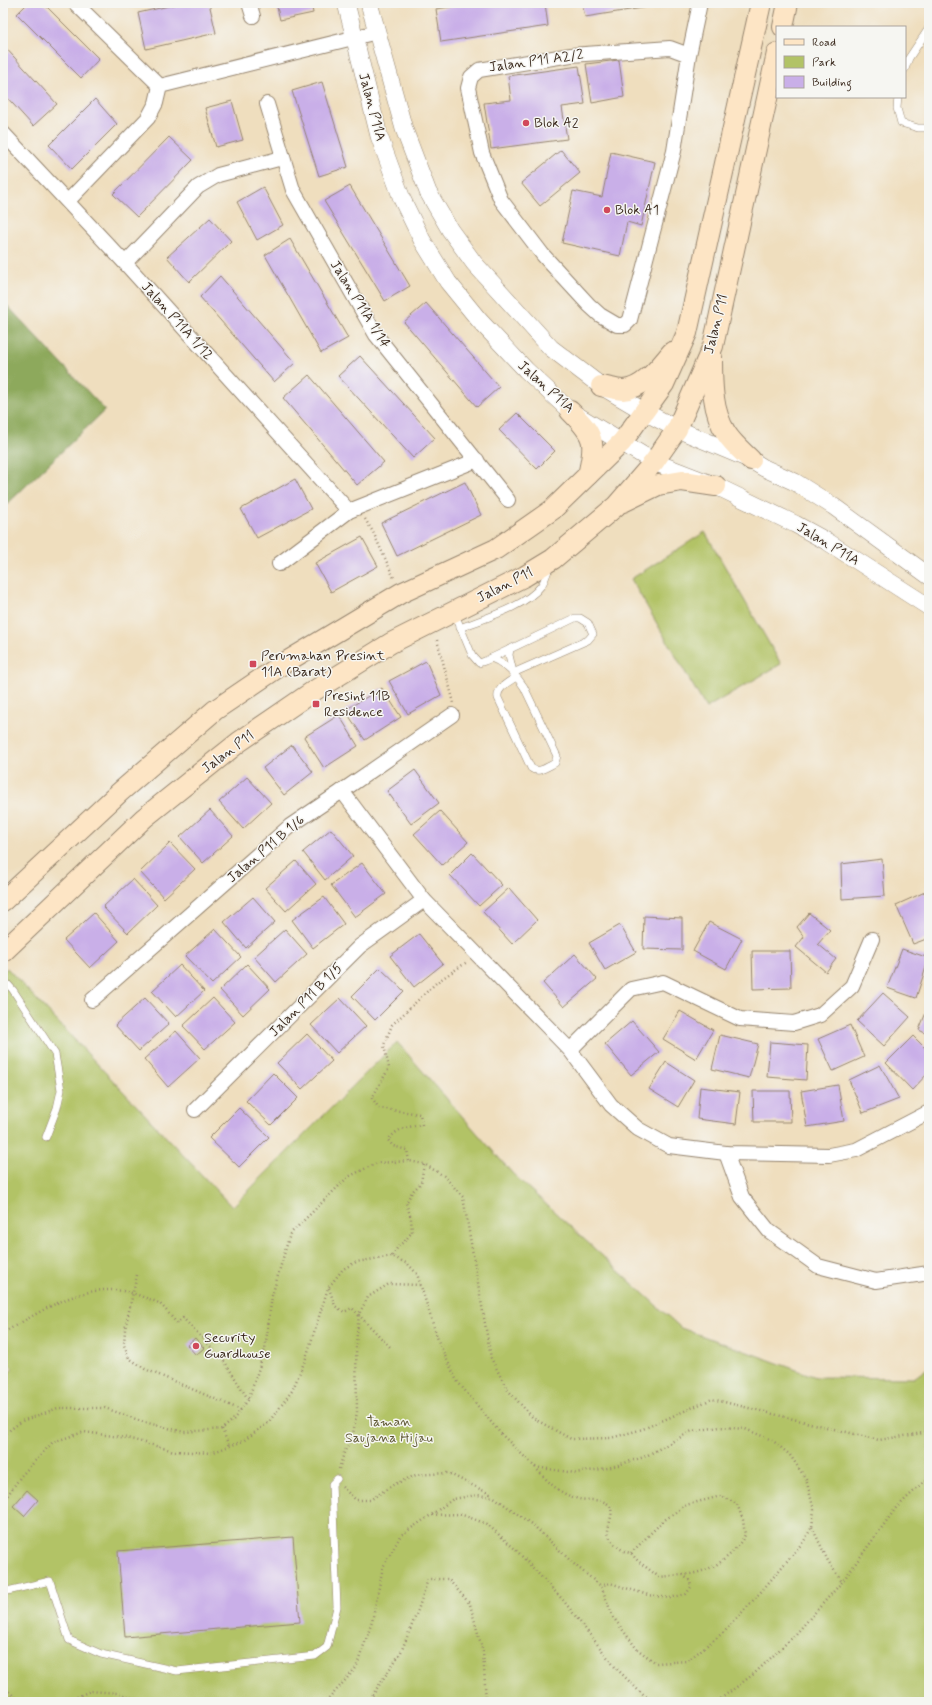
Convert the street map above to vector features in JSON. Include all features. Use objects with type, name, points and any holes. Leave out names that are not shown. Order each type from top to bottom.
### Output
[{"type":"main road","name":"Jalan P11","points":[[3,901],[120,792],[215,710],[286,662],[401,592],[496,549],[552,510],[622,442],[664,384],[687,333],[761,3]]},
{"type":"main road","points":[[783,26],[788,3]]},
{"type":"main road","name":"Jalan P11","points":[[3,952],[144,818],[239,742],[312,692],[390,644],[457,620],[553,559],[616,506],[654,462],[677,429],[713,346],[776,58]]},
{"type":"main road","points":[[601,386],[623,390],[639,385],[657,370],[687,333]]},
{"type":"main road","points":[[713,346],[712,382],[715,407],[726,433],[751,460]]},
{"type":"main road","points":[[570,411],[580,420],[592,437],[594,452],[588,475]]},
{"type":"main road","points":[[616,506],[658,485],[682,481],[716,486]]},
{"type":"street","points":[[75,3],[160,86]]},
{"type":"street","name":"Jalan P11A","points":[[346,3],[379,136],[402,200],[422,240],[448,282],[479,320],[526,370],[570,411],[654,462],[716,486],[828,542],[929,607]]},
{"type":"street","name":"Jalan P11A","points":[[369,3],[404,129],[428,192],[450,230],[474,263],[551,348],[601,386],[645,412],[677,429],[751,460],[764,468],[795,482],[833,506],[929,576]]},
{"type":"street","points":[[689,55],[700,3]]},
{"type":"street","points":[[160,86],[377,32]]},
{"type":"street","name":"Jalan P11 A2/2","points":[[670,48],[689,55],[674,151],[630,320],[625,325],[617,325],[600,315],[589,305],[543,255],[501,200],[482,153],[468,88],[471,77],[479,70],[571,55],[670,48]]},
{"type":"street","points":[[68,201],[148,118],[156,103],[160,86]]},
{"type":"street","name":"Jalan P11A 1/14","points":[[267,104],[282,158],[293,190],[376,335],[508,500]]},
{"type":"street","name":"Jalan P11A 1/12","points":[[3,133],[68,201],[353,510]]},
{"type":"street","points":[[125,263],[198,187],[224,173],[282,158]]},
{"type":"street","points":[[280,564],[353,510],[477,460]]},
{"type":"street","name":"Jalan P11 B 1/6","points":[[92,1000],[290,826],[342,792],[452,715]]},
{"type":"street","points":[[342,792],[424,900],[570,1050],[611,1105],[638,1129],[669,1146],[726,1153],[828,1155],[856,1150],[929,1112]]},
{"type":"street","name":"Jalan P11 B 1/5","points":[[195,1110],[360,946],[424,900]]},
{"type":"street","points":[[570,1050],[631,989],[663,982],[740,1019],[794,1023],[820,1015],[852,986],[872,939]]},
{"type":"street","points":[[726,1153],[742,1197],[769,1231],[818,1266],[876,1281],[929,1273]]},
{"type":"lane","points":[[906,66],[909,58],[929,28]]},
{"type":"lane","points":[[898,98],[897,108],[901,123],[918,128],[929,128]]},
{"type":"lane","points":[[457,620],[472,655],[476,661],[479,662],[580,618],[588,623],[593,634],[588,640],[515,675],[499,690],[497,694],[531,768],[538,771],[555,763],[557,756],[524,686],[515,675],[504,665],[491,658]]},
{"type":"lane","points":[[510,649],[509,655],[515,675]]},
{"type":"lane","points":[[3,979],[13,990],[55,1054],[61,1090],[57,1108],[46,1137]]},
{"type":"lane","points":[[3,1592],[50,1581],[69,1640],[101,1654],[177,1671],[315,1656],[327,1647],[337,1607],[332,1484],[338,1479]]},
{"type":"path","points":[[353,510],[373,532],[401,592]]},
{"type":"path","points":[[437,640],[454,701],[452,715]]},
{"type":"path","points":[[409,1161],[407,1150],[393,1146],[388,1140],[394,1133],[406,1127],[422,1124],[420,1114],[379,1108],[372,1098],[389,1068],[384,1045],[392,1026],[397,1020],[437,982],[477,955]]},
{"type":"path","points":[[3,1435],[22,1421],[58,1408],[104,1408],[144,1422],[184,1432],[222,1430],[233,1420],[248,1400],[265,1349],[272,1296],[290,1234],[348,1177],[377,1163],[409,1161],[424,1164],[444,1176],[463,1196],[491,1358],[507,1389],[533,1418],[571,1439],[610,1438],[643,1429],[712,1399],[879,1440],[929,1432]]},
{"type":"path","points":[[392,1256],[399,1245],[404,1242],[412,1232],[411,1218],[406,1203],[412,1192],[421,1183],[424,1164]]},
{"type":"path","points":[[3,1502],[21,1476],[53,1442],[84,1432],[127,1438],[174,1451],[211,1453],[243,1441],[268,1424],[292,1391],[306,1358],[328,1288],[343,1269],[356,1262],[392,1256],[408,1264],[417,1274],[439,1343],[457,1381],[501,1434],[550,1484],[563,1493],[579,1499],[604,1502],[609,1505],[611,1509],[608,1533],[615,1544],[624,1552],[632,1553],[638,1561],[659,1577],[698,1574],[718,1564],[736,1550],[746,1535],[743,1520],[737,1504],[721,1496],[686,1505],[663,1521],[632,1553]]},
{"type":"path","points":[[137,1275],[125,1329],[124,1346],[129,1358],[145,1369],[241,1410]]},
{"type":"path","points":[[421,1285],[389,1284],[368,1297],[360,1314],[356,1344],[357,1412],[353,1434],[344,1454],[338,1473],[338,1479],[341,1486],[356,1500],[370,1500],[393,1485],[416,1475],[448,1473],[494,1497],[534,1526],[575,1565],[601,1586],[613,1616],[637,1649],[656,1663],[687,1661],[724,1632],[804,1541],[812,1527],[814,1510],[806,1479],[790,1455],[772,1440],[745,1429],[720,1428],[692,1431],[644,1457],[608,1468],[575,1473],[535,1467]]},
{"type":"path","points":[[328,1288],[335,1306],[344,1312],[352,1308],[360,1314],[390,1347]]},
{"type":"path","points":[[8,1330],[50,1306],[74,1295],[107,1290],[133,1292],[160,1304],[177,1323],[183,1318],[224,1362],[248,1400]]},
{"type":"path","points":[[222,1430],[229,1446]]},
{"type":"path","points":[[705,1702],[719,1700],[755,1673],[795,1635],[842,1582],[896,1508],[929,1477]]},
{"type":"path","points":[[326,1702],[356,1668],[372,1622],[383,1567],[402,1535],[453,1499],[477,1495],[494,1497]]},
{"type":"path","points":[[431,1515],[460,1514],[487,1524],[515,1550],[563,1600],[615,1667],[644,1696],[669,1702]]},
{"type":"path","points":[[812,1527],[828,1561],[842,1582]]},
{"type":"path","points":[[601,1586],[610,1583],[648,1595],[670,1598],[686,1594],[691,1587],[690,1581],[683,1576]]},
{"type":"path","points":[[368,1702],[401,1652],[418,1610],[428,1579],[448,1579],[470,1604],[483,1652],[486,1702]]},
{"type":"path","points":[[3,1686],[20,1702]]},
{"type":"path","points":[[66,1702],[90,1691],[117,1693],[145,1702]]},
{"type":"green space","points":[[3,301],[105,410],[3,508]]},
{"type":"green space","points":[[705,532],[781,664],[706,708],[631,579]]},
{"type":"green space","name":"Taman Saujana Hijau","points":[[7,968],[232,1207],[397,1042],[513,1174],[681,1328],[816,1377],[914,1378],[929,1367],[929,1702],[3,1702],[3,1377],[13,1369],[3,1358],[3,972]]},
{"type":"building","points":[[28,3],[43,3],[99,59],[81,78],[17,14]]},
{"type":"building","points":[[182,3],[209,3],[216,33],[146,49],[138,13]]},
{"type":"building","points":[[276,3],[311,3],[313,13],[280,20]]},
{"type":"building","points":[[477,3],[545,3],[548,26],[441,42],[436,9]]},
{"type":"building","points":[[582,3],[668,3],[668,4],[585,17]]},
{"type":"building","points":[[3,45],[57,104],[33,126],[3,93]]},
{"type":"building","points":[[619,60],[624,97],[592,103],[586,64]]},
{"type":"building","name":"Blok A2","points":[[579,66],[585,104],[562,107],[567,139],[491,149],[484,103],[511,100],[508,76]]},
{"type":"building","points":[[322,82],[348,167],[319,176],[292,91]]},
{"type":"building","points":[[95,99],[117,124],[72,169],[49,145]]},
{"type":"building","points":[[232,101],[243,140],[216,147],[205,108]]},
{"type":"building","points":[[169,137],[193,160],[137,217],[113,194]]},
{"type":"building","points":[[561,150],[580,173],[540,206],[521,183]]},
{"type":"building","name":"Blok A1","points":[[611,152],[655,162],[641,226],[627,222],[620,256],[562,243],[573,191],[602,197]]},
{"type":"building","points":[[350,186],[410,286],[385,301],[324,201]]},
{"type":"building","points":[[263,187],[283,225],[257,240],[237,202]]},
{"type":"building","points":[[210,218],[231,241],[189,282],[167,257]]},
{"type":"building","points":[[290,239],[348,338],[321,353],[265,255]]},
{"type":"building","points":[[220,276],[295,363],[274,382],[200,297]]},
{"type":"building","points":[[426,303],[499,387],[477,407],[404,322]]},
{"type":"building","points":[[360,356],[435,438],[413,458],[338,376]]},
{"type":"building","points":[[309,375],[384,462],[357,485],[283,398]]},
{"type":"building","points":[[517,413],[555,451],[537,469],[499,430]]},
{"type":"building","points":[[295,479],[311,509],[257,538],[241,509]]},
{"type":"building","points":[[465,482],[481,515],[397,556],[381,523]]},
{"type":"building","points":[[362,537],[378,566],[331,592],[315,563]]},
{"type":"building","points":[[426,661],[441,695],[408,714],[389,681]]},
{"type":"building","points":[[382,688],[401,717],[365,740],[345,710]]},
{"type":"building","points":[[339,715],[358,746],[324,768],[304,737]]},
{"type":"building","points":[[292,745],[313,772],[284,795],[263,768]]},
{"type":"building","points":[[415,770],[439,803],[411,824],[387,791]]},
{"type":"building","points":[[247,777],[271,803],[243,829],[219,802]]},
{"type":"building","points":[[210,810],[233,836],[203,863],[180,837]]},
{"type":"building","points":[[440,811],[468,842],[442,865],[414,834]]},
{"type":"building","points":[[331,829],[353,856],[325,880],[303,852]]},
{"type":"building","points":[[170,843],[195,869],[164,898],[140,872]]},
{"type":"building","points":[[472,853],[502,885],[479,906],[450,875]]},
{"type":"building","points":[[882,859],[885,896],[842,899],[841,864]]},
{"type":"building","points":[[296,861],[316,884],[286,911],[265,888]]},
{"type":"building","points":[[362,863],[386,894],[355,917],[331,885]]},
{"type":"building","points":[[133,879],[157,905],[128,933],[103,907]]},
{"type":"building","points":[[509,888],[537,920],[512,944],[483,912]]},
{"type":"building","points":[[925,892],[929,899],[929,938],[913,944],[896,905]]},
{"type":"building","points":[[253,897],[275,922],[246,948],[224,922]]},
{"type":"building","points":[[324,897],[344,924],[313,948],[292,920]]},
{"type":"building","points":[[94,913],[119,941],[90,968],[64,940]]},
{"type":"building","points":[[809,913],[830,930],[818,944],[836,959],[826,972],[796,947],[804,937],[797,927]]},
{"type":"building","points":[[644,916],[682,918],[682,950],[643,949]]},
{"type":"building","points":[[709,922],[742,939],[726,969],[693,951]]},
{"type":"building","points":[[620,925],[636,952],[605,970],[589,943]]},
{"type":"building","points":[[215,929],[241,957],[212,984],[185,956]]},
{"type":"building","points":[[285,929],[307,954],[276,982],[254,957]]},
{"type":"building","points":[[419,934],[443,964],[414,987],[390,956]]},
{"type":"building","points":[[902,949],[929,958],[916,998],[887,988]]},
{"type":"building","points":[[752,951],[790,951],[791,988],[753,989]]},
{"type":"building","points":[[575,954],[597,979],[564,1007],[543,983]]},
{"type":"building","points":[[247,964],[270,989],[243,1015],[220,990]]},
{"type":"building","points":[[180,965],[204,991],[176,1017],[152,991]]},
{"type":"building","points":[[380,968],[404,991],[375,1020],[352,996]]},
{"type":"building","points":[[883,993],[910,1017],[884,1046],[857,1021]]},
{"type":"building","points":[[145,998],[169,1024],[139,1051],[115,1025]]},
{"type":"building","points":[[213,998],[235,1022],[205,1049],[183,1026]]},
{"type":"building","points":[[340,998],[366,1026],[337,1053],[311,1025]]},
{"type":"building","points":[[929,1005],[929,1035],[919,1030]]},
{"type":"building","points":[[680,1011],[713,1030],[696,1059],[663,1039]]},
{"type":"building","points":[[632,1021],[659,1052],[631,1075],[605,1044]]},
{"type":"building","points":[[850,1025],[864,1057],[833,1071],[818,1039]]},
{"type":"building","points":[[176,1031],[200,1058],[168,1087],[144,1059]]},
{"type":"building","points":[[307,1034],[332,1061],[302,1089],[277,1063]]},
{"type":"building","points":[[720,1035],[758,1044],[749,1078],[712,1069]]},
{"type":"building","points":[[913,1036],[929,1052],[929,1072],[912,1090],[886,1063]]},
{"type":"building","points":[[770,1042],[808,1045],[806,1080],[767,1077]]},
{"type":"building","points":[[666,1062],[694,1080],[678,1107],[649,1089]]},
{"type":"building","points":[[880,1065],[899,1099],[863,1113],[849,1080]]},
{"type":"building","points":[[273,1073],[298,1098],[271,1125],[246,1101]]},
{"type":"building","points":[[838,1085],[844,1121],[807,1127],[801,1091]]},
{"type":"building","points":[[700,1087],[740,1092],[736,1124],[697,1119]]},
{"type":"building","points":[[753,1091],[790,1091],[791,1122],[754,1122]]},
{"type":"building","points":[[239,1108],[269,1137],[239,1167],[209,1138]]},
{"type":"building","name":"Security Guardhouse","points":[[195,1338],[204,1348],[196,1355],[187,1345]]},
{"type":"building","points":[[27,1490],[38,1500],[24,1516],[13,1506]]},
{"type":"building","points":[[293,1537],[300,1622],[125,1637],[118,1551]]},
{"type":"place","name":"Blok A2","points":[[526,123]]},
{"type":"place","name":"Blok A1","points":[[607,210]]},
{"type":"place","name":"Perumahan Presint 11A (Barat)","points":[[253,664]]},
{"type":"place","name":"Presint 11B Residence","points":[[316,704]]},
{"type":"place","name":"Security Guardhouse","points":[[196,1346]]}]
